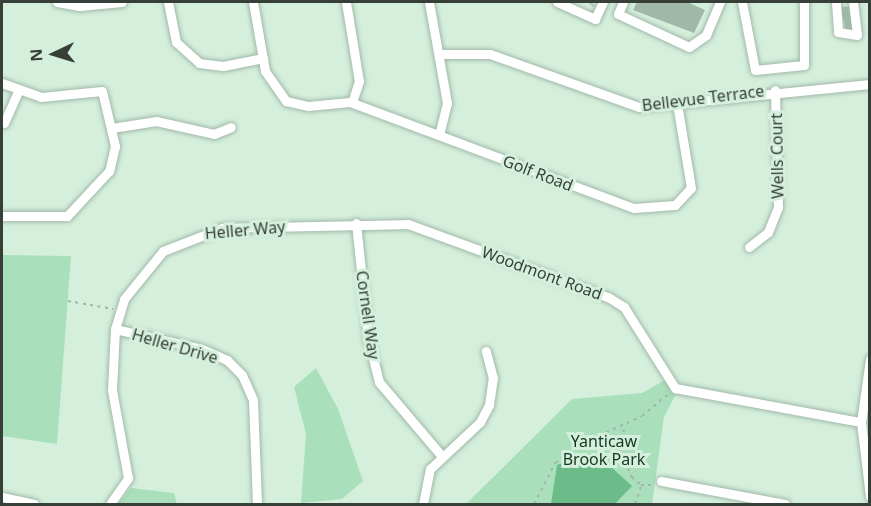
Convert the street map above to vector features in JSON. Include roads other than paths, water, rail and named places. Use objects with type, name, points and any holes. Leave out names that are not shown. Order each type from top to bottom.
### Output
[{"type":"street","points":[[57,2],[80,6],[122,2]]},
{"type":"street","points":[[168,2],[176,42],[199,63],[223,66],[262,58],[253,2]]},
{"type":"street","points":[[346,2],[359,81],[352,102]]},
{"type":"street","points":[[429,2],[447,103],[440,135]]},
{"type":"street","points":[[557,2],[595,19],[603,2]]},
{"type":"street","points":[[623,2],[618,14],[689,47],[706,35],[720,2]]},
{"type":"street","points":[[742,2],[755,70],[804,65],[804,2]]},
{"type":"street","points":[[836,2],[838,32],[857,35]]},
{"type":"street","points":[[853,2],[857,35]]},
{"type":"street","points":[[857,35],[858,2]]},
{"type":"street","points":[[585,15],[591,4]]},
{"type":"street","name":"Bellevue Terrace","points":[[439,54],[490,54],[622,104],[677,104],[775,90],[870,84]]},
{"type":"street","name":"Golf Road","points":[[262,58],[278,94],[297,105],[352,102],[627,206],[662,209],[685,198],[693,182],[677,104]]},
{"type":"street","points":[[2,83],[18,92],[41,97],[98,90],[107,98],[112,128],[111,166],[74,211],[54,220],[2,216]]},
{"type":"street","name":"Wells Court","points":[[750,247],[768,232],[778,207],[775,90]]},
{"type":"street","points":[[4,123],[18,92]]},
{"type":"street","points":[[112,128],[156,122],[214,134],[231,127]]},
{"type":"street","name":"Heller Way","points":[[111,504],[124,490],[129,466],[112,390],[115,329],[119,312],[145,268],[197,234],[357,223]]},
{"type":"street","name":"Woodmont Road","points":[[357,223],[408,224],[608,297],[624,307],[675,388],[861,422]]},
{"type":"street","name":"Cornell Way","points":[[357,223],[368,338],[379,382],[396,409],[441,455]]},
{"type":"street","name":"Heller Drive","points":[[115,329],[202,350],[227,360],[242,375],[253,400],[257,504]]},
{"type":"street","points":[[423,504],[425,481],[441,455],[480,422],[489,405],[493,378],[486,351]]},
{"type":"street","points":[[870,359],[861,422],[870,496]]},
{"type":"street","points":[[662,481],[785,504]]},
{"type":"street","points":[[2,497],[34,504]]},
{"type":"park label","name":"Yanticaw Brook Park","points":[[604,450]]}]
